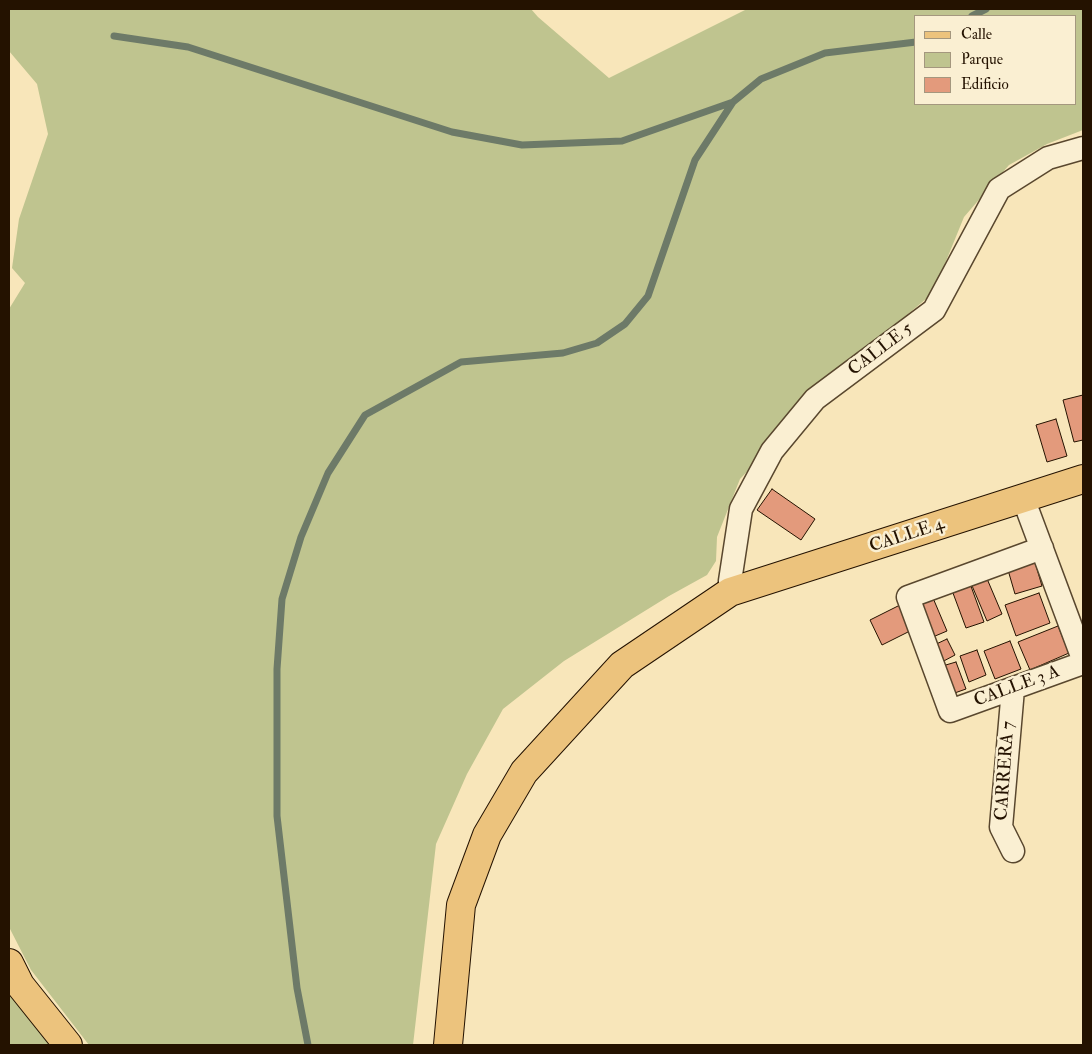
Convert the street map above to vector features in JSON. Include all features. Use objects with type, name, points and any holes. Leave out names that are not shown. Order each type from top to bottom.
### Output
[{"type":"main road","name":"CALLE 4","points":[[448,1045],[461,905],[486,835],[524,772],[622,665],[730,592],[1083,479]]},
{"type":"main road","points":[[9,963],[20,984],[68,1045]]},
{"type":"street","name":"CALLE 5","points":[[730,592],[741,509],[772,450],[815,399],[934,310],[999,189],[1048,158],[1083,148]]},
{"type":"street","points":[[1023,498],[1083,661]]},
{"type":"street","name":"CALLE 3 A","points":[[1042,548],[908,597],[950,711],[1083,661]]},
{"type":"street","name":"CARRERA 7","points":[[1012,689],[1001,827],[1013,851]]},
{"type":"green space","points":[[9,9],[531,9],[609,78],[747,9],[1083,9],[1083,130],[1047,144],[1009,165],[964,217],[933,293],[857,357],[740,479],[717,537],[716,561],[707,575],[669,596],[564,661],[503,709],[467,774],[436,844],[413,1045],[89,1045],[31,970],[9,927],[9,309],[25,283],[12,268],[19,219],[48,134],[37,84],[9,51]]},
{"type":"green space","points":[[9,981],[52,1045],[9,1045]]},
{"type":"building","points":[[1083,395],[1083,440],[1074,442],[1063,400]]},
{"type":"building","points":[[1056,419],[1067,456],[1047,462],[1036,425]]},
{"type":"building","points":[[772,489],[815,519],[801,540],[757,510]]},
{"type":"building","points":[[1035,562],[1042,586],[1015,594],[1008,570]]},
{"type":"building","points":[[985,574],[1002,614],[987,621],[970,581]]},
{"type":"building","points":[[968,578],[984,622],[966,628],[950,585]]},
{"type":"building","points":[[1039,593],[1050,623],[1016,636],[1005,605]]},
{"type":"building","points":[[933,598],[947,631],[928,639],[913,606]]},
{"type":"building","points":[[900,605],[912,630],[882,645],[870,620]]},
{"type":"building","points":[[1058,626],[1069,653],[1030,670],[1018,642]]},
{"type":"building","points":[[947,639],[955,655],[940,663],[932,646]]},
{"type":"building","points":[[1010,641],[1021,669],[995,679],[984,651]]},
{"type":"building","points":[[977,650],[986,675],[969,682],[960,656]]},
{"type":"building","points":[[956,662],[966,689],[949,695],[939,667]]},
{"type":"waterway","points":[[974,15],[986,9]]},
{"type":"waterway","points":[[114,36],[188,47],[452,132],[522,145],[622,141],[733,102]]},
{"type":"waterway","points":[[308,1045],[297,988],[277,816],[277,669],[282,599],[301,537],[328,473],[365,415],[461,362],[563,353],[597,343],[625,324],[648,296],[695,160],[733,102],[761,79],[825,53],[914,42]]}]
